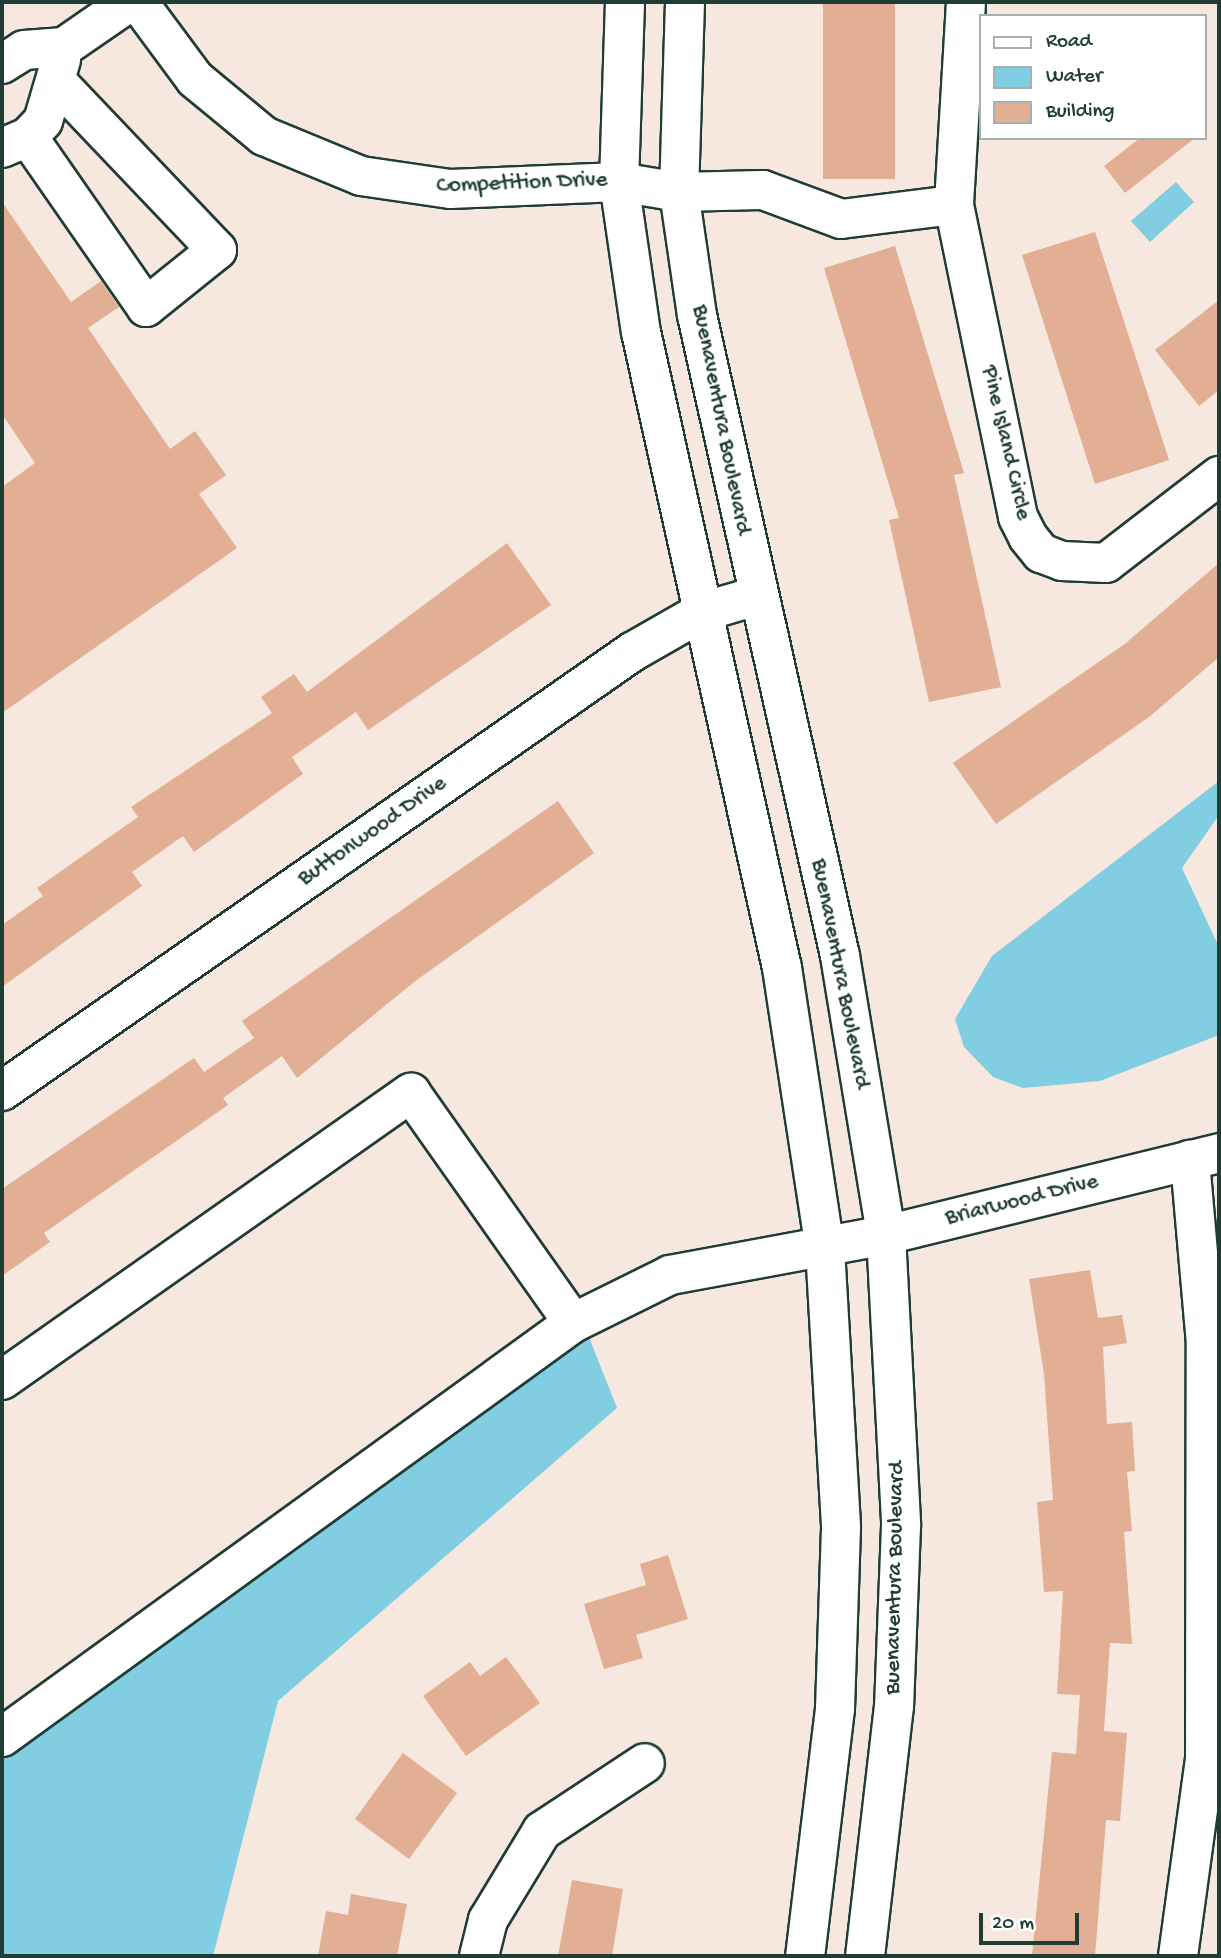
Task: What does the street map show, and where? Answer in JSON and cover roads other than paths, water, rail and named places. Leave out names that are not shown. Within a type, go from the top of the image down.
[{"type":"main road","points":[[5,55],[60,64],[217,250],[146,307],[15,143],[43,121],[60,64],[129,2]]},
{"type":"main road","name":"Competition Drive","points":[[138,2],[195,79],[264,136],[361,176],[450,189],[619,182],[679,192]]},
{"type":"main road","points":[[625,2],[619,182],[641,332],[782,968],[825,1248],[841,1528],[835,1709],[805,1956]]},
{"type":"main road","name":"Buenaventura Boulevard","points":[[685,2],[679,192],[697,315],[756,596],[840,956],[886,1235],[901,1526],[894,1706],[865,1956]]},
{"type":"main road","name":"Pine Island Circle","points":[[966,2],[954,205],[1018,517],[1041,553],[1082,566],[1107,563],[1219,476]]},
{"type":"main road","points":[[679,192],[763,190],[841,219],[954,205]]},
{"type":"main road","name":"Buttonwood Drive","points":[[2,1091],[632,652],[702,612],[756,596]]},
{"type":"main road","points":[[2,1380],[411,1093],[573,1323]]},
{"type":"main road","points":[[1178,1956],[1205,1760],[1205,1156]]},
{"type":"main road","name":"Briarwood Drive","points":[[2,1737],[573,1323],[670,1275],[886,1235],[1205,1156]]},
{"type":"main road","points":[[479,1956],[488,1920],[542,1831],[645,1763]]},
{"type":"water","points":[[1176,182],[1194,202],[1150,242],[1131,221]]},
{"type":"water","points":[[1219,781],[1219,815],[1182,868],[1219,947],[1219,1035],[1100,1081],[1023,1088],[993,1077],[964,1047],[955,1019],[992,956]]},
{"type":"water","points":[[581,1317],[617,1408],[278,1701],[213,1956],[2,1956],[2,1752]]}]
